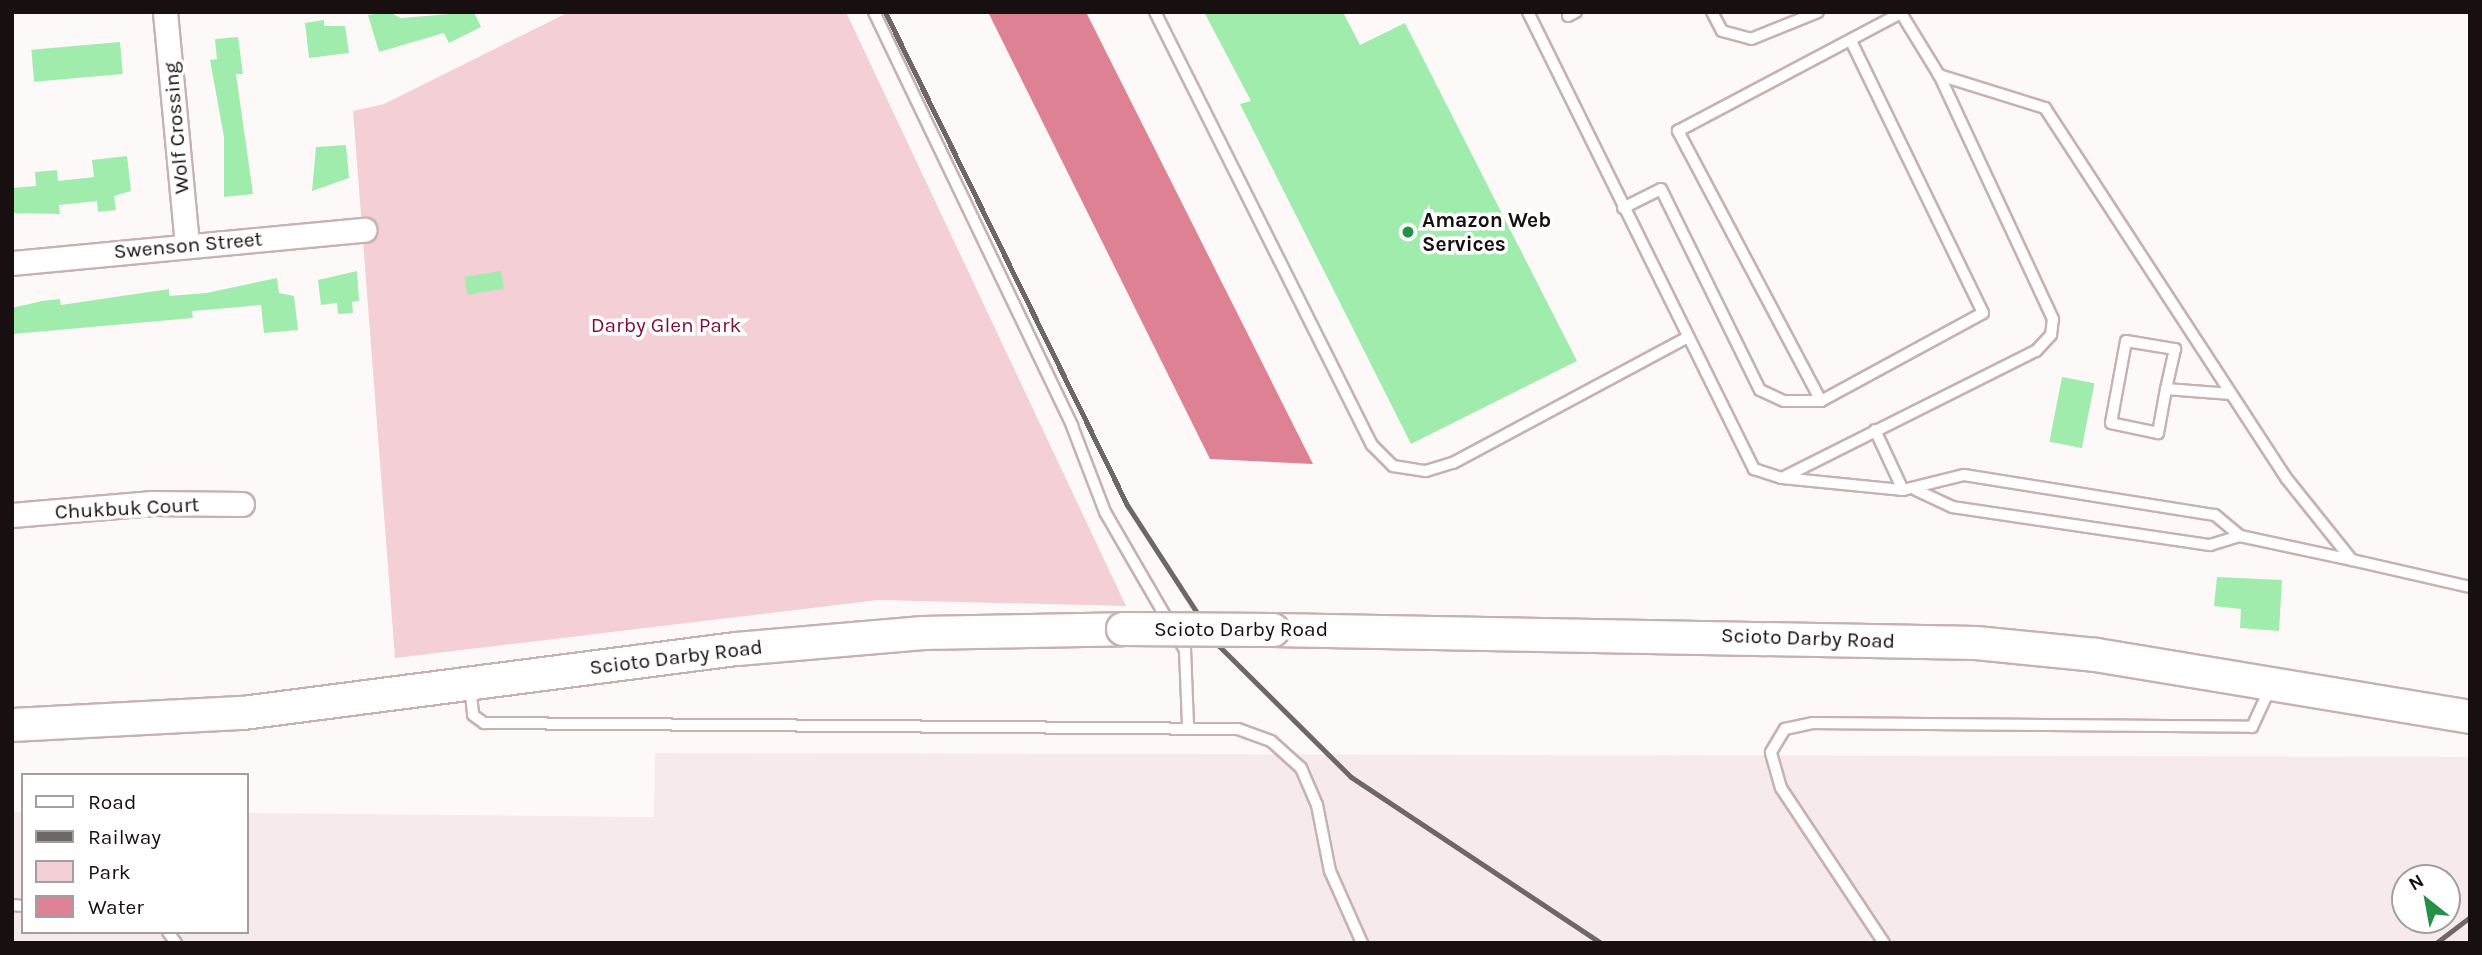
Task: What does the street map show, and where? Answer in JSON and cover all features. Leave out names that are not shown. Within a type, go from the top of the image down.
[{"type":"main road","name":"Scioto Darby Road","points":[[12,725],[196,717],[790,644],[1123,629],[1976,643],[2272,685],[2470,717]]},
{"type":"street","name":"Wolf Crossing","points":[[165,12],[187,243]]},
{"type":"street","name":"Swenson Street","points":[[12,263],[187,243],[364,230]]},
{"type":"street","name":"Chukbuk Court","points":[[12,515],[152,503],[242,504]]},
{"type":"lane","points":[[874,12],[1072,426],[1105,512],[1185,650],[1188,724]]},
{"type":"lane","points":[[1155,12],[1372,445],[1393,466],[1426,471],[1453,463],[1688,337]]},
{"type":"lane","points":[[1528,12],[1754,469],[1782,478],[1903,490],[1916,490],[1964,475],[2214,515],[2240,536],[2470,587]]},
{"type":"lane","points":[[1712,12],[1722,31],[1751,39],[1818,12]]},
{"type":"lane","points":[[1782,478],[2036,351],[2050,335],[2053,319],[1940,75],[1901,12],[1678,131],[1821,401]]},
{"type":"lane","points":[[1623,208],[1661,189],[1760,390],[1784,401],[1821,401],[1983,313],[1851,41]]},
{"type":"lane","points":[[1940,75],[2045,108],[2287,479],[2353,560]]},
{"type":"lane","points":[[2126,341],[2175,349],[2166,388],[2158,433],[2111,423],[2126,341]]},
{"type":"lane","points":[[2166,388],[2231,394]]},
{"type":"lane","points":[[1875,430],[1903,490]]},
{"type":"lane","points":[[1916,490],[1952,507],[2210,545],[2240,536]]},
{"type":"lane","points":[[470,684],[473,715],[484,723],[1188,724],[1257,735],[1301,768],[1317,805],[1330,871],[1362,943]]},
{"type":"lane","points":[[1884,943],[1781,788],[1770,752],[1785,729],[1813,723],[2252,727],[2272,685]]},
{"type":"shaded area","points":[[655,753],[2470,757],[2470,943],[12,943],[12,811],[21,812],[21,934],[248,934],[248,813],[654,817]]},
{"type":"green space","name":"Darby Glen Park","points":[[569,12],[846,12],[1126,606],[879,600],[395,658],[353,111],[384,104]]},
{"type":"water","points":[[988,12],[1086,12],[1313,464],[1210,459]]},
{"type":"building","points":[[389,12],[401,18],[474,12],[481,27],[449,43],[444,33],[379,52],[368,15]]},
{"type":"building","name":"Amazon Web Services","points":[[1204,12],[1343,12],[1360,45],[1405,23],[1577,361],[1411,444],[1240,104],[1251,101]]},
{"type":"building","points":[[324,20],[324,26],[345,26],[349,53],[309,58],[305,23]]},
{"type":"building","points":[[238,37],[243,74],[236,74],[253,194],[224,197],[224,137],[210,60],[217,59],[215,39]]},
{"type":"building","points":[[120,42],[123,74],[34,82],[31,50]]},
{"type":"building","points":[[346,145],[349,178],[312,191],[316,147]]},
{"type":"building","points":[[127,156],[131,191],[114,196],[116,210],[98,212],[97,201],[59,205],[60,214],[12,213],[12,188],[36,186],[35,172],[57,170],[58,181],[94,177],[92,160]]},
{"type":"building","points":[[357,271],[359,301],[352,302],[353,313],[338,314],[337,303],[321,305],[318,280]]},
{"type":"building","points":[[501,271],[504,289],[467,295],[464,277]]},
{"type":"building","points":[[277,278],[279,293],[294,296],[298,330],[264,333],[261,305],[192,311],[193,318],[12,334],[12,308],[42,301],[60,299],[61,305],[169,289],[169,296],[206,293]]},
{"type":"building","points":[[2062,377],[2094,383],[2082,448],[2049,442]]},
{"type":"building","points":[[2217,577],[2282,580],[2279,631],[2240,628],[2241,609],[2214,606]]},
{"type":"railway","points":[[885,12],[1127,505],[1218,645],[1351,777],[1601,943]]},
{"type":"railway","points":[[2436,943],[2470,917]]},
{"type":"place","name":"Amazon Web Services","points":[[1408,232]]}]
